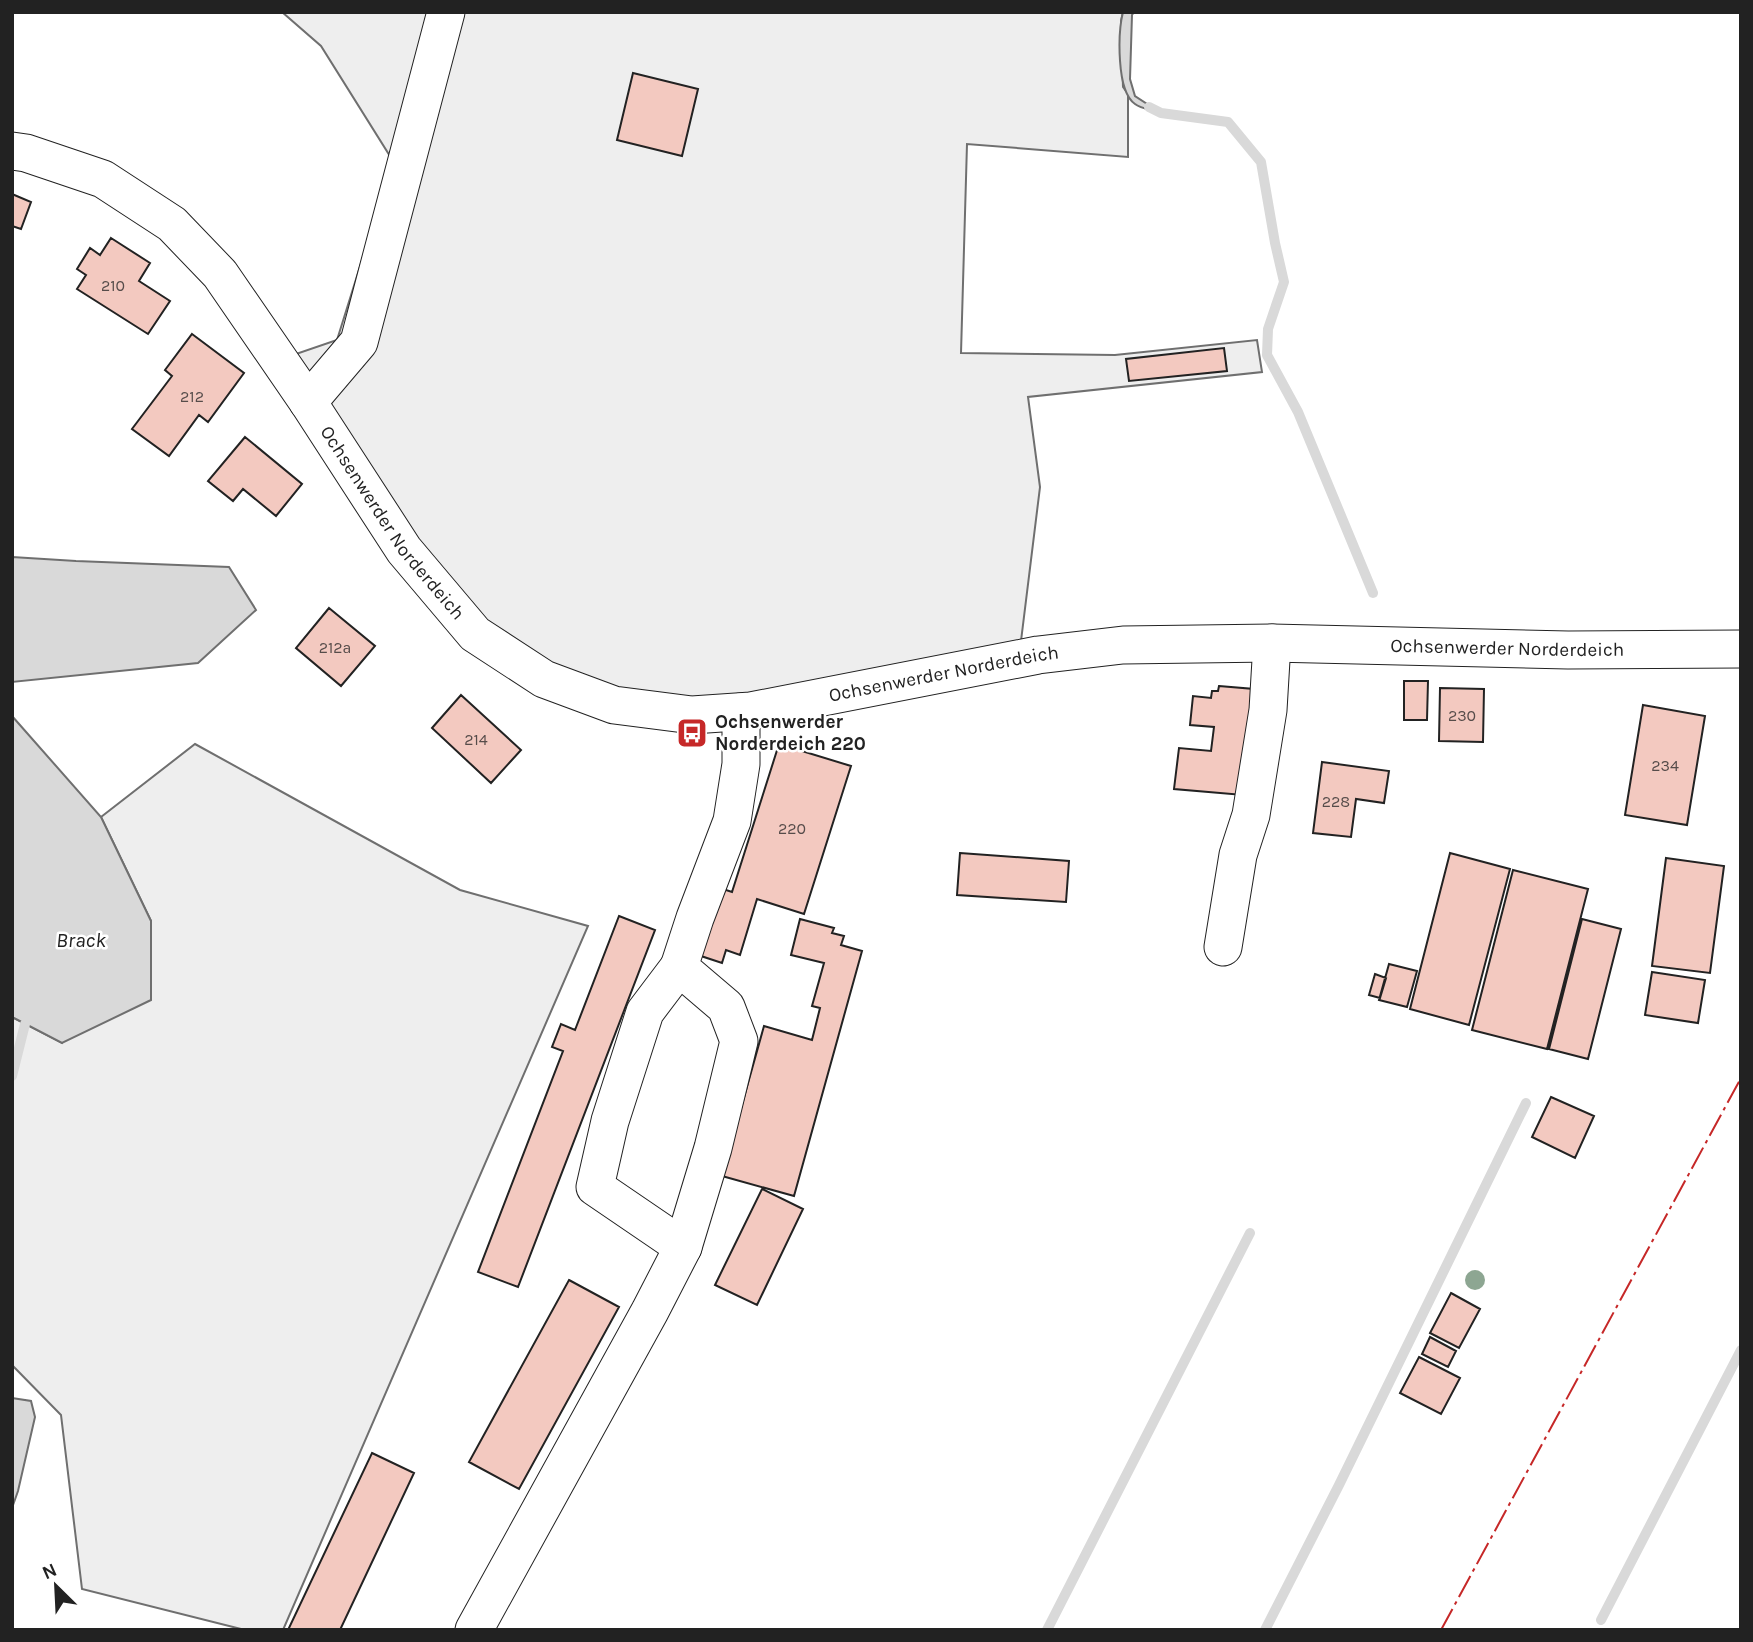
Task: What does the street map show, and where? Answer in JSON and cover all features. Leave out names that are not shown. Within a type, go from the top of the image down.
[{"type":"street","points":[[309,402],[359,342],[446,12]]},
{"type":"street","name":"Ochsenwerder Norderdeich","points":[[12,151],[26,153],[103,179],[172,224],[220,274],[309,402],[404,550],[475,634],[544,679],[614,705],[692,715],[741,712],[1038,654],[1123,645],[1272,643],[1568,650],[1741,649]]},
{"type":"street","points":[[1223,947],[1238,855],[1251,815],[1268,710],[1272,643]]},
{"type":"street","points":[[683,1247],[595,1187],[610,1121],[645,1012],[679,967],[732,821],[741,764],[741,712]]},
{"type":"street","points":[[474,1630],[683,1247],[713,1148],[739,1041],[726,1007],[679,967]]},
{"type":"shaded area","points":[[282,12],[1123,12],[1123,87],[1128,94],[1128,157],[967,144],[961,353],[1115,355],[1257,340],[1262,372],[1028,397],[1040,487],[1021,641],[721,702],[593,687],[488,625],[420,545],[293,355],[337,340],[393,161],[321,46]]},
{"type":"shaded area","points":[[195,744],[460,890],[588,926],[283,1630],[245,1630],[82,1589],[61,1415],[12,1365],[12,1017],[62,1043],[151,921],[101,817]]},
{"type":"water","points":[[1123,12],[1134,12],[1130,79],[1135,96],[1161,113],[1135,104],[1124,87],[1120,61]]},
{"type":"water","points":[[12,557],[229,567],[256,610],[198,663],[12,682]]},
{"type":"water","name":"Brack","points":[[12,716],[101,817],[151,921],[151,1000],[62,1043],[12,1017]]},
{"type":"water","points":[[12,1398],[31,1401],[35,1417],[12,1508]]},
{"type":"building","points":[[633,73],[698,89],[682,156],[617,140]]},
{"type":"building","points":[[12,194],[31,202],[21,229],[12,226]]},
{"type":"building","points":[[111,238],[150,263],[139,281],[170,301],[148,334],[77,289],[86,275],[77,269],[90,248],[100,255]]},
{"type":"building","points":[[192,334],[244,373],[208,422],[199,415],[169,456],[132,429],[172,376],[165,370]]},
{"type":"building","points":[[1224,348],[1227,371],[1129,381],[1126,359]]},
{"type":"building","points":[[245,437],[302,484],[276,516],[243,489],[233,501],[208,481]]},
{"type":"building","points":[[329,608],[375,646],[341,686],[296,648]]},
{"type":"building","points":[[1404,681],[1428,681],[1427,720],[1404,720]]},
{"type":"building","points":[[1219,686],[1254,689],[1243,795],[1174,789],[1179,748],[1211,751],[1214,727],[1190,725],[1193,696],[1211,698],[1212,691],[1218,691]]},
{"type":"building","points":[[1440,688],[1484,689],[1483,742],[1439,741]]},
{"type":"building","points":[[461,695],[521,750],[491,783],[432,728]]},
{"type":"building","points":[[1643,705],[1705,716],[1687,825],[1625,815]]},
{"type":"building","points":[[779,744],[851,766],[804,914],[757,899],[740,955],[726,950],[722,963],[701,956],[723,889],[732,892]]},
{"type":"building","points":[[1322,762],[1389,771],[1384,803],[1356,799],[1351,837],[1313,833]]},
{"type":"building","points":[[960,853],[1069,861],[1066,902],[957,895]]},
{"type":"building","points":[[1450,853],[1510,869],[1469,1025],[1410,1009]]},
{"type":"building","points":[[1666,858],[1724,866],[1710,973],[1652,966]]},
{"type":"building","points":[[1513,870],[1588,889],[1547,1049],[1472,1030]]},
{"type":"building","points":[[619,916],[655,930],[518,1287],[478,1272],[563,1051],[552,1047],[561,1024],[575,1030]]},
{"type":"building","points":[[800,919],[834,928],[832,933],[844,936],[841,945],[862,951],[794,1196],[722,1176],[764,1026],[812,1040],[820,1008],[812,1006],[824,963],[791,955]]},
{"type":"building","points":[[1582,919],[1621,929],[1588,1059],[1549,1049]]},
{"type":"building","points":[[1389,964],[1417,971],[1407,1007],[1379,1000]]},
{"type":"building","points":[[1652,972],[1705,980],[1698,1023],[1645,1015]]},
{"type":"building","points":[[1375,974],[1386,978],[1380,998],[1369,995]]},
{"type":"building","points":[[1551,1097],[1594,1116],[1575,1158],[1532,1137]]},
{"type":"building","points":[[762,1189],[803,1209],[757,1305],[715,1285]]},
{"type":"building","points":[[569,1280],[619,1307],[519,1489],[469,1462]]},
{"type":"building","points":[[1451,1293],[1480,1309],[1459,1348],[1430,1333]]},
{"type":"building","points":[[1430,1337],[1456,1351],[1448,1367],[1422,1354]]},
{"type":"building","points":[[1419,1357],[1460,1378],[1441,1414],[1400,1393]]},
{"type":"building","points":[[372,1453],[414,1473],[340,1630],[288,1630]]},
{"type":"waterway","points":[[1149,107],[1161,113],[1228,122],[1261,162],[1284,282],[1268,329],[1267,355],[1298,412],[1373,593]]},
{"type":"waterway","points":[[12,1076],[25,1024]]},
{"type":"waterway","points":[[1265,1630],[1526,1103]]},
{"type":"waterway","points":[[1047,1630],[1250,1233]]},
{"type":"waterway","points":[[1601,1620],[1741,1350]]},
{"type":"power","points":[[1441,1630],[1741,1078]]},
{"type":"place","name":"Ochsenwerder Norderdeich 220","points":[[692,733]]}]
